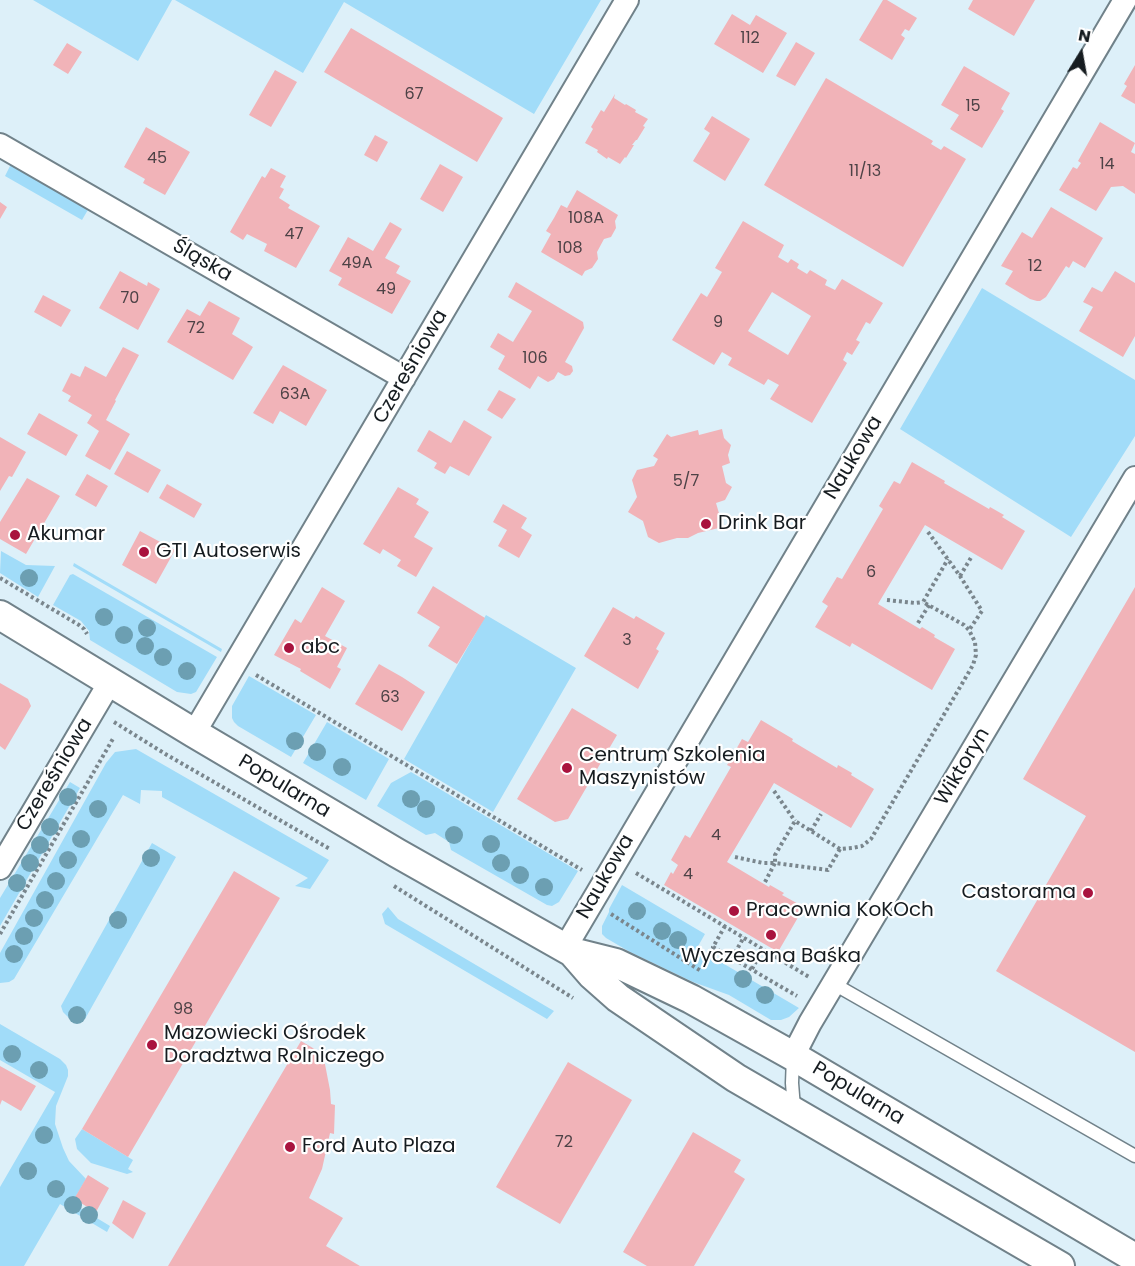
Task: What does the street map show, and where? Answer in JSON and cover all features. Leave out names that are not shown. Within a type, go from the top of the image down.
[{"type":"street","name":"Czereśniowa","points":[[194,733],[627,0]]},
{"type":"street","name":"Naukowa","points":[[568,950],[1125,0]]},
{"type":"street","name":"Śląska","points":[[0,145],[404,378]]},
{"type":"street","name":"Wiktoryn","points":[[793,1056],[825,982],[1135,478]]},
{"type":"street","name":"Popularna","points":[[0,615],[397,853],[568,950],[616,963],[691,999],[793,1056],[1135,1258]]},
{"type":"street","name":"Czereśniowa","points":[[0,868],[110,682]]},
{"type":"street","name":"Popularna","points":[[568,950],[618,998],[736,1078],[1060,1266]]},
{"type":"lane","points":[[825,982],[1135,1156]]},
{"type":"lane","points":[[793,1056],[794,1112]]},
{"type":"path","points":[[928,532],[960,576],[981,611],[969,630]]},
{"type":"path","points":[[960,576],[972,556]]},
{"type":"path","points":[[923,602],[948,559]]},
{"type":"path","points":[[774,791],[795,821],[840,849],[852,848],[862,846],[871,838],[913,770],[974,666],[975,642],[964,625],[923,602],[887,600]]},
{"type":"path","points":[[918,623],[929,605]]},
{"type":"path","points":[[249,671],[583,870]]},
{"type":"path","points":[[94,709],[167,755],[339,854]]},
{"type":"path","points":[[0,934],[114,737]]},
{"type":"path","points":[[811,831],[821,814]]},
{"type":"path","points":[[765,882],[775,864],[776,855],[795,821]]},
{"type":"path","points":[[735,858],[828,870],[840,849]]},
{"type":"path","points":[[630,869],[744,938],[825,982]]},
{"type":"path","points":[[392,885],[579,1002]]},
{"type":"path","points":[[605,910],[705,973]]},
{"type":"path","points":[[725,926],[713,947],[805,1000]]},
{"type":"path","points":[[732,958],[744,938]]},
{"type":"path","points":[[751,969],[763,949]]},
{"type":"shaded area","points":[[33,0],[172,0],[138,61]]},
{"type":"shaded area","points":[[175,0],[601,0],[534,114],[344,2],[303,73]]},
{"type":"shaded area","points":[[11,164],[89,208],[82,220],[5,176]]},
{"type":"shaded area","points":[[982,288],[1135,380],[1135,436],[1071,537],[900,429]]},
{"type":"shaded area","points":[[1,551],[26,565],[55,566],[38,597],[0,573]]},
{"type":"shaded area","points":[[74,563],[222,649],[221,652],[73,566]]},
{"type":"shaded area","points":[[73,574],[217,657],[196,692],[191,694],[177,692],[90,640],[89,631],[81,621],[53,605],[70,575]]},
{"type":"shaded area","points":[[486,615],[576,668],[493,812],[404,759]]},
{"type":"shaded area","points":[[249,676],[316,715],[291,757],[234,722],[232,706]]},
{"type":"shaded area","points":[[327,722],[389,759],[366,800],[303,763]]},
{"type":"shaded area","points":[[136,749],[329,860],[310,889],[295,886],[308,878],[162,797],[162,791],[141,790],[140,804],[123,795],[14,979],[0,983],[0,953],[106,763],[115,752]]},
{"type":"shaded area","points":[[411,772],[578,871],[559,902],[552,906],[547,905],[451,850],[449,842],[435,833],[426,835],[377,806],[391,783]]},
{"type":"shaded area","points":[[70,782],[80,788],[0,926],[0,898]]},
{"type":"shaded area","points":[[152,843],[176,857],[85,1019],[69,1018],[61,1006]]},
{"type":"shaded area","points":[[622,885],[705,934],[697,948],[799,1008],[789,1017],[771,1020],[729,995],[693,982],[606,938],[602,934],[602,926]]},
{"type":"shaded area","points":[[388,907],[398,919],[554,1011],[547,1019],[385,924],[382,914]]},
{"type":"shaded area","points":[[0,1024],[60,1059],[66,1065],[68,1076],[56,1106],[55,1124],[69,1161],[86,1179],[72,1203],[110,1226],[107,1232],[60,1204],[24,1266],[0,1266],[0,1187],[55,1092],[0,1060]]},
{"type":"shaded area","points":[[82,1129],[133,1160],[128,1169],[133,1172],[127,1174],[91,1163],[77,1149],[75,1139]]},
{"type":"building","points":[[883,0],[887,0],[917,18],[909,31],[905,29],[901,35],[905,38],[892,60],[859,40]]},
{"type":"building","points":[[973,0],[1035,0],[1014,36],[968,9]]},
{"type":"building","points":[[732,14],[750,25],[756,15],[787,33],[763,73],[714,44]]},
{"type":"building","points":[[351,28],[503,118],[477,162],[324,72]]},
{"type":"building","points":[[796,42],[815,53],[795,86],[776,76]]},
{"type":"building","points":[[67,43],[82,52],[68,74],[53,65]]},
{"type":"building","points":[[1135,65],[1135,104],[1121,96],[1127,86],[1124,84]]},
{"type":"building","points":[[964,66],[1010,93],[1001,109],[1004,111],[982,148],[950,129],[959,115],[941,105]]},
{"type":"building","points":[[275,70],[297,82],[271,127],[249,115]]},
{"type":"building","points":[[826,78],[933,141],[931,144],[941,150],[944,146],[966,159],[903,267],[764,185]]},
{"type":"building","points":[[615,94],[614,98],[648,119],[626,158],[620,164],[608,157],[607,159],[597,152],[598,150],[585,143],[601,110],[604,112]]},
{"type":"building","points":[[712,116],[750,139],[725,181],[693,161],[710,133],[704,129]]},
{"type":"building","points":[[1100,122],[1135,143],[1131,152],[1135,154],[1135,194],[1123,186],[1111,187],[1096,211],[1059,190],[1073,167],[1077,169],[1081,163],[1078,161]]},
{"type":"building","points":[[146,127],[190,152],[165,195],[143,183],[145,179],[124,167]]},
{"type":"building","points":[[375,135],[388,142],[377,162],[364,155]]},
{"type":"building","points":[[440,164],[463,177],[443,212],[420,199]]},
{"type":"building","points":[[271,168],[286,176],[280,187],[284,189],[279,198],[290,205],[288,208],[320,226],[296,268],[264,251],[267,244],[247,234],[243,240],[230,232],[262,176],[265,178]]},
{"type":"building","points":[[577,190],[618,215],[615,221],[616,228],[611,237],[604,239],[597,252],[598,259],[582,276],[541,252],[551,234],[546,231],[561,205],[567,208]]},
{"type":"building","points":[[0,202],[7,207],[0,219]]},
{"type":"building","points":[[1051,207],[1103,238],[1085,268],[1073,261],[1069,268],[1066,266],[1046,297],[1037,301],[1005,284],[1013,271],[1001,266],[1022,232],[1032,238]]},
{"type":"building","points":[[743,221],[784,245],[778,257],[788,263],[791,259],[799,264],[797,268],[807,274],[810,270],[827,280],[825,285],[835,290],[842,279],[883,303],[870,324],[866,322],[856,340],[860,342],[852,355],[847,352],[843,360],[847,363],[812,423],[770,399],[779,385],[768,379],[764,385],[728,365],[732,358],[722,352],[714,365],[672,340],[701,293],[707,297],[722,272],[715,268]],"holes":[[[772,292],[811,316],[788,355],[748,331]]]},
{"type":"building","points":[[390,222],[402,229],[385,258],[400,266],[396,273],[411,281],[392,314],[338,285],[342,278],[329,271],[348,237],[373,251]]},
{"type":"building","points":[[120,271],[147,286],[148,282],[160,289],[138,330],[99,308]]},
{"type":"building","points":[[1115,271],[1135,283],[1135,336],[1123,357],[1079,331],[1093,307],[1083,302],[1092,287],[1102,292]]},
{"type":"building","points":[[516,282],[583,322],[584,328],[565,362],[572,366],[573,371],[570,375],[565,376],[558,372],[554,379],[548,382],[538,376],[530,389],[498,369],[505,356],[490,347],[498,333],[513,342],[532,311],[508,297]]},
{"type":"building","points":[[43,295],[71,310],[61,327],[34,312]]},
{"type":"building","points":[[209,301],[240,318],[232,334],[253,347],[233,380],[167,342],[187,309],[200,316]]},
{"type":"building","points":[[123,347],[139,355],[106,420],[130,434],[110,470],[85,456],[99,431],[87,423],[92,415],[68,401],[71,396],[62,391],[71,373],[80,377],[85,366],[106,377]]},
{"type":"building","points":[[283,365],[327,390],[306,426],[280,411],[273,424],[253,413]]},
{"type":"building","points":[[499,390],[516,399],[502,419],[487,410]]},
{"type":"building","points":[[39,413],[78,435],[66,456],[27,434]]},
{"type":"building","points":[[464,420],[492,437],[469,476],[450,466],[445,474],[434,468],[437,463],[417,451],[429,430],[451,443]]},
{"type":"building","points":[[722,429],[724,438],[731,445],[728,455],[730,463],[722,466],[726,483],[732,487],[725,500],[716,503],[723,527],[688,538],[677,538],[659,543],[648,537],[643,521],[628,512],[637,497],[632,480],[637,470],[654,466],[658,459],[653,456],[667,434],[671,437],[698,430],[699,435]]},
{"type":"building","points":[[0,437],[26,452],[12,477],[9,476],[0,491]]},
{"type":"building","points":[[127,451],[161,470],[148,493],[114,474]]},
{"type":"building","points":[[912,462],[989,509],[990,507],[1004,515],[1002,517],[1025,531],[1002,570],[925,525],[878,604],[920,629],[922,627],[955,649],[932,690],[852,643],[850,647],[815,627],[828,606],[822,602],[837,577],[842,579],[883,509],[879,506],[894,481],[900,484]]},
{"type":"building","points":[[87,474],[108,486],[96,507],[75,495]]},
{"type":"building","points":[[27,478],[60,496],[26,554],[0,539],[0,522]]},
{"type":"building","points":[[167,484],[202,504],[194,518],[159,498]]},
{"type":"building","points":[[398,487],[419,499],[416,504],[429,512],[414,537],[433,548],[416,577],[397,566],[401,560],[383,549],[380,554],[363,544]]},
{"type":"building","points":[[503,504],[527,518],[521,528],[532,535],[519,558],[498,546],[507,530],[493,522]]},
{"type":"building","points":[[140,531],[175,550],[156,584],[122,565]]},
{"type":"building","points":[[433,586],[485,618],[457,664],[428,646],[440,627],[417,613]]},
{"type":"building","points":[[322,587],[345,601],[325,636],[347,648],[337,667],[341,669],[330,689],[300,671],[301,669],[274,655],[295,619],[301,623]]},
{"type":"building","name":"Castorama","points":[[1135,587],[1135,1052],[996,971],[1086,816],[1023,779]]},
{"type":"building","points":[[613,607],[634,619],[636,616],[665,633],[656,649],[659,651],[638,689],[584,656]]},
{"type":"building","points":[[379,664],[425,692],[402,731],[355,704]]},
{"type":"building","points":[[0,683],[28,699],[31,706],[5,750],[0,746]]},
{"type":"building","points":[[572,708],[617,735],[568,819],[555,822],[517,799]]},
{"type":"building","points":[[761,720],[837,768],[838,765],[852,773],[851,775],[874,789],[851,828],[774,783],[727,862],[769,887],[770,885],[784,893],[782,895],[804,907],[778,952],[664,885],[678,865],[671,860],[685,835],[690,838],[731,767],[727,765],[742,739],[748,742]]},
{"type":"building","points":[[234,871],[280,898],[128,1157],[82,1129]]},
{"type":"building","points":[[301,1041],[323,1054],[331,1104],[335,1105],[334,1134],[330,1133],[322,1169],[309,1198],[343,1218],[326,1246],[360,1266],[168,1266]]},
{"type":"building","points":[[568,1062],[632,1100],[560,1224],[496,1187]]},
{"type":"building","points":[[0,1066],[36,1086],[21,1111],[2,1100],[0,1105]]},
{"type":"building","points":[[693,1132],[741,1160],[734,1172],[745,1179],[694,1266],[647,1266],[623,1252]]},
{"type":"building","points":[[88,1175],[109,1188],[96,1212],[74,1199]]},
{"type":"building","points":[[123,1200],[146,1213],[133,1239],[112,1223]]},
{"type":"place","name":"Drink Bar","points":[[706,524]]},
{"type":"place","name":"Akumar","points":[[15,535]]},
{"type":"place","name":"GTI Autoserwis","points":[[144,552]]},
{"type":"place","name":"abc","points":[[289,648]]},
{"type":"place","name":"Centrum Szkolenia Maszynistów","points":[[567,768]]},
{"type":"place","name":"Castorama","points":[[1088,893]]},
{"type":"place","name":"Pracownia KoKOch","points":[[734,911]]},
{"type":"place","name":"Wyczesana Baśka","points":[[771,935]]},
{"type":"place","name":"Mazowiecki Ośrodek Doradztwa Rolniczego","points":[[152,1045]]},
{"type":"place","name":"Ford Auto Plaza","points":[[290,1147]]}]
